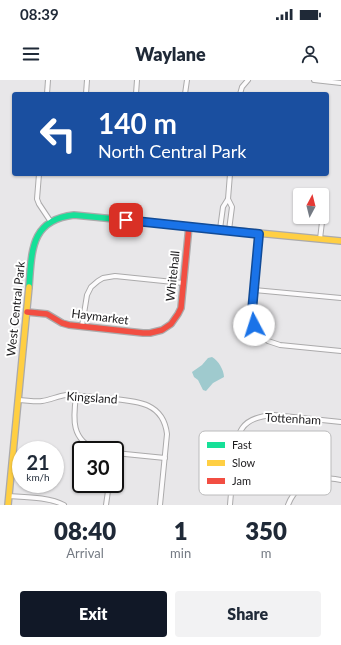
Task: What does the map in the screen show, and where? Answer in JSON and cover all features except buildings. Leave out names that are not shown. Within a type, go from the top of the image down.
[{"type":"street","points":[[47,92],[48,80]]},
{"type":"street","points":[[86,92],[88,80]]},
{"type":"street","points":[[136,92],[137,80]]},
{"type":"street","points":[[185,92],[187,80]]},
{"type":"street","points":[[241,92],[247,80]]},
{"type":"street","points":[[314,80],[341,83]]},
{"type":"street","points":[[39,176],[37,199],[39,204],[53,221],[65,216],[74,215],[341,241]]},
{"type":"street","points":[[220,229],[223,207],[228,199],[230,176]]},
{"type":"street","points":[[228,199],[232,206],[229,230]]},
{"type":"street","points":[[222,217],[230,218]]},
{"type":"street","name":"West Central Park","points":[[8,505],[32,253],[35,241],[40,231],[53,221]]},
{"type":"street","points":[[320,239],[322,224]]},
{"type":"street","name":"Whitehall","points":[[171,324],[176,319],[181,308],[189,226]]},
{"type":"street","points":[[259,234],[252,315],[254,325],[259,333],[268,341],[280,346],[341,351]]},
{"type":"street","points":[[82,326],[87,295],[91,287],[103,278],[115,276],[183,283]]},
{"type":"street","points":[[254,290],[341,298]]},
{"type":"street","name":"Haymarket","points":[[27,312],[47,314],[65,324],[152,333],[171,324]]},
{"type":"street","name":"Kingsland","points":[[18,400],[41,401],[61,396],[76,396],[133,401],[145,404],[161,416],[165,423],[167,434],[165,458]]},
{"type":"street","points":[[76,396],[74,424],[83,441]]},
{"type":"street","name":"Tottenham","points":[[240,431],[247,423],[256,418],[274,415],[341,422]]},
{"type":"street","points":[[124,454],[165,458],[160,505]]},
{"type":"street","points":[[331,479],[341,480]]},
{"type":"street","points":[[106,505],[108,493]]},
{"type":"street","name":"Tottenham","points":[[230,505],[231,495]]},
{"type":"street","points":[[288,505],[294,495]]},
{"type":"street","points":[[9,496],[56,501],[64,505]]},
{"type":"water","points":[[212,357],[216,360],[223,371],[224,377],[213,383],[206,391],[203,390],[192,372],[202,365],[208,358]]},
{"type":"traffic: fast","points":[[29,287],[31,261],[36,239],[41,230],[49,223],[60,218],[74,215],[175,225]]},
{"type":"traffic: slow","points":[[175,225],[341,241]]},
{"type":"traffic: slow","points":[[8,505],[29,287]]},
{"type":"traffic: jam","points":[[27,312],[47,314],[62,323],[69,325],[143,333],[162,330],[171,324],[181,308],[189,226]]},
{"type":"route","points":[[126,220],[259,234],[252,311],[254,325]]}]
